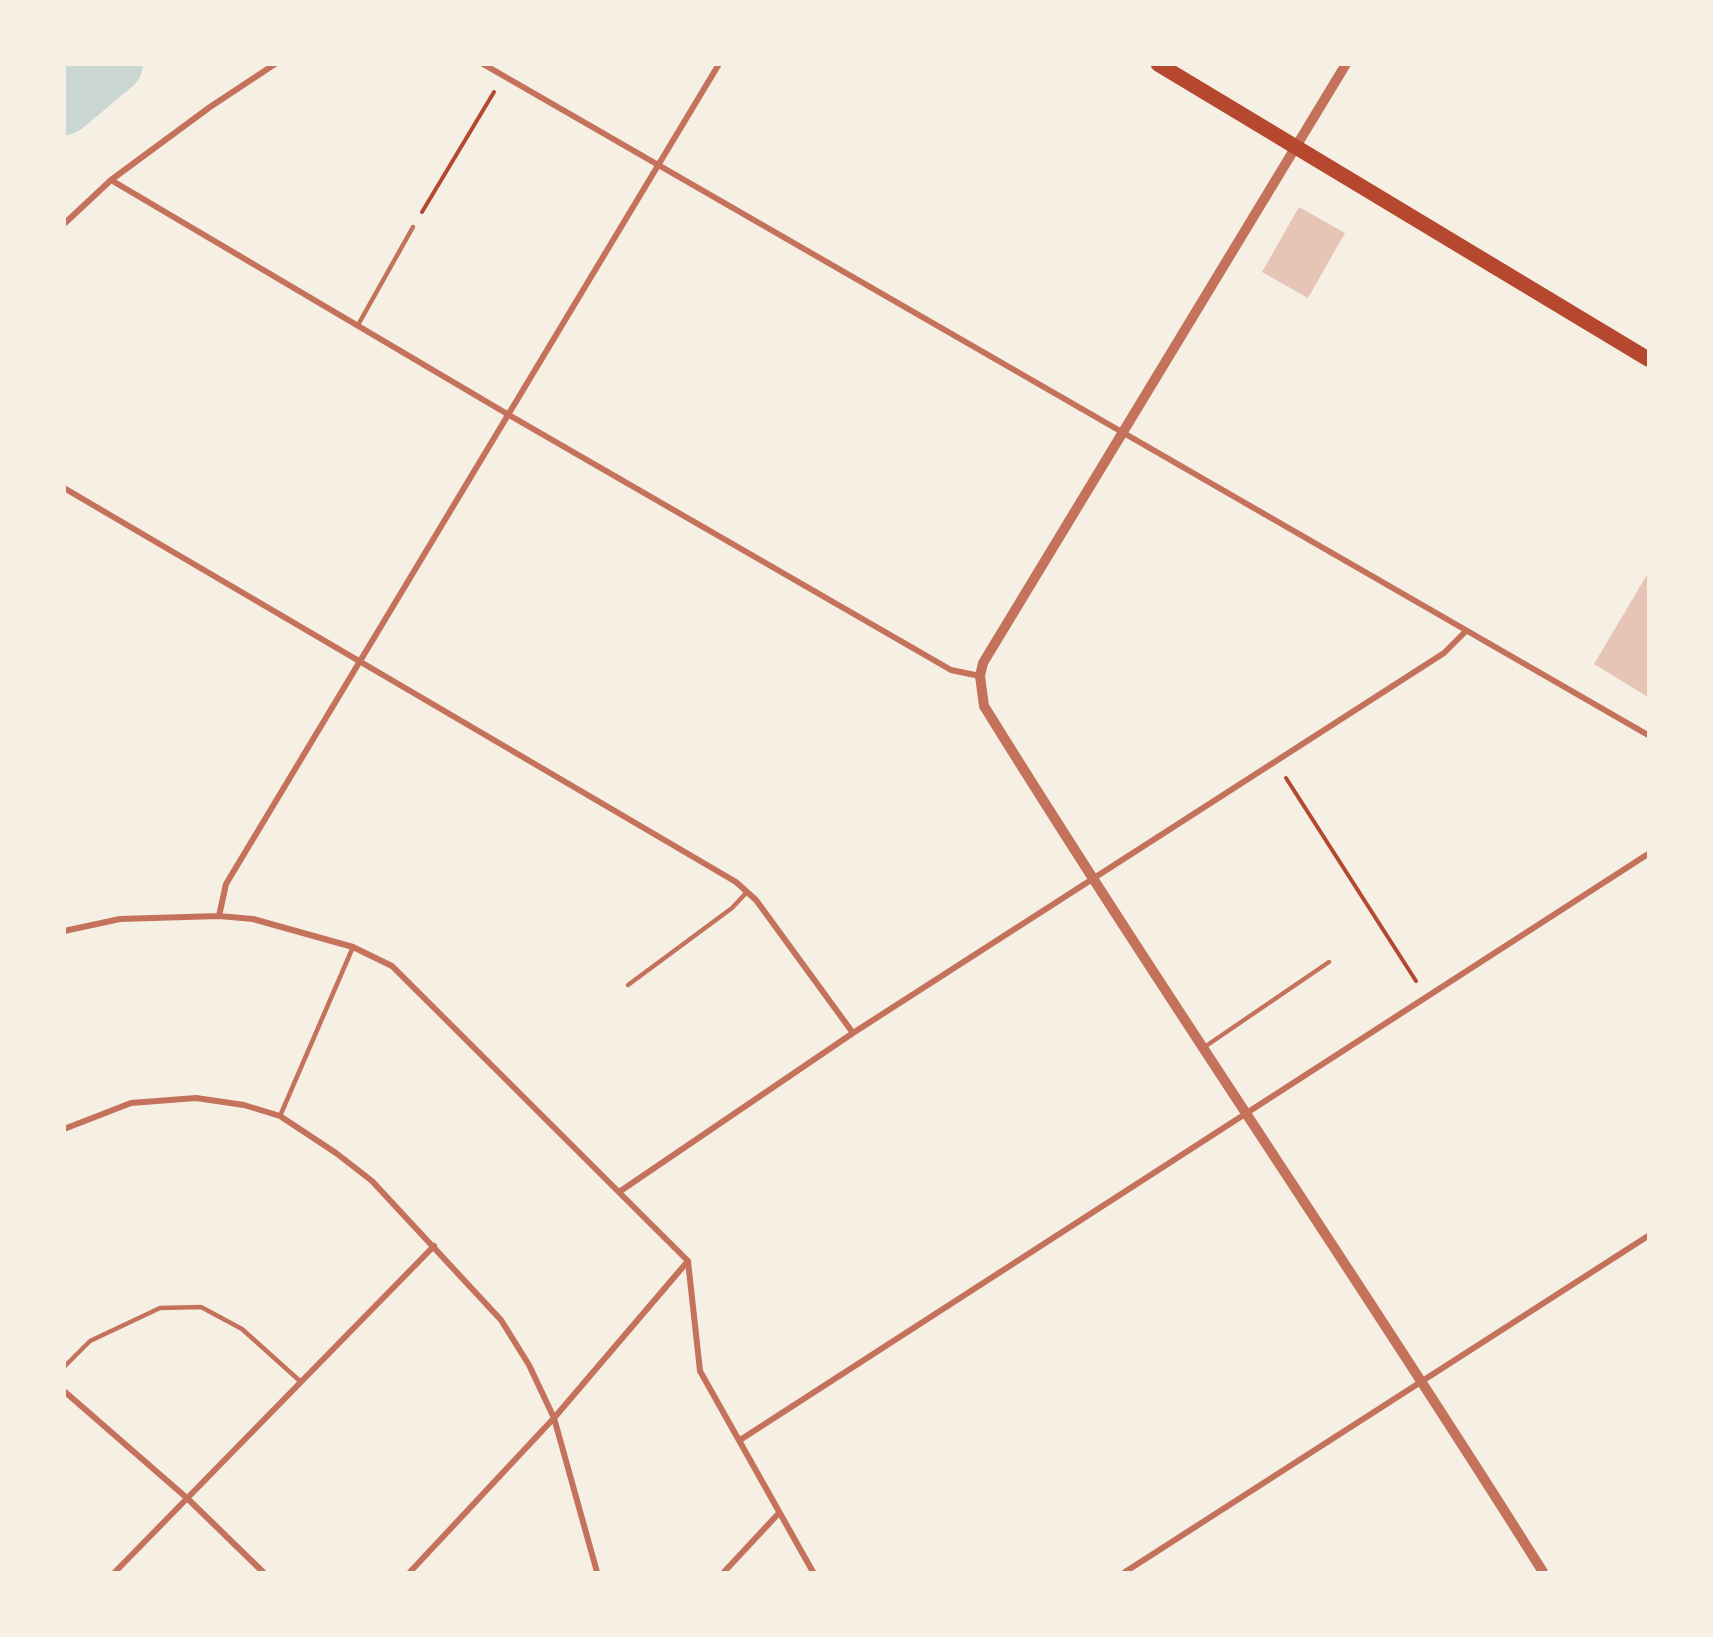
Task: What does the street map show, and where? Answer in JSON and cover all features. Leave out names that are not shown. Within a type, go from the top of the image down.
[{"type":"main road","points":[[1158,64],[1648,359]]},
{"type":"street","points":[[64,224],[111,180],[210,106],[275,64]]},
{"type":"street","points":[[483,64],[1465,632],[1648,735]]},
{"type":"street","points":[[219,915],[226,884],[719,64]]},
{"type":"street","points":[[1346,64],[983,663],[980,676],[984,706],[1092,880],[1423,1381],[1543,1572]]},
{"type":"street","points":[[111,180],[509,415],[951,670],[980,676]]},
{"type":"street","points":[[64,488],[736,882],[756,900],[853,1033]]},
{"type":"street","points":[[619,1192],[853,1033],[1444,653],[1465,632]]},
{"type":"street","points":[[741,1440],[1246,1116],[1648,854]]},
{"type":"street","points":[[64,931],[120,919],[219,915],[253,919],[353,948],[392,966],[688,1262],[700,1371],[741,1440],[813,1572]]},
{"type":"street","points":[[64,1129],[131,1103],[196,1098],[244,1105],[280,1116],[336,1153],[372,1181],[435,1246],[501,1320],[529,1365],[554,1418],[597,1572]]},
{"type":"street","points":[[1125,1572],[1648,1236]]},
{"type":"street","points":[[115,1572],[435,1246]]},
{"type":"street","points":[[410,1572],[554,1418],[688,1262]]},
{"type":"street","points":[[64,1391],[188,1499],[263,1572]]},
{"type":"street","points":[[724,1572],[779,1513]]},
{"type":"lane","points":[[358,325],[413,227]]},
{"type":"lane","points":[[628,985],[732,908],[747,892]]},
{"type":"lane","points":[[280,1116],[353,948]]},
{"type":"lane","points":[[1203,1048],[1329,962]]},
{"type":"lane","points":[[64,1367],[90,1341],[159,1308],[201,1306],[242,1329],[301,1382]]},
{"type":"path","points":[[413,227],[503,76]]},
{"type":"path","points":[[1276,762],[1427,999]]},
{"type":"building","points":[[1299,207],[1345,233],[1308,298],[1262,272]]},
{"type":"building","points":[[1648,573],[1648,697],[1594,664]]},
{"type":"waterway","points":[[64,106],[114,64]]}]
